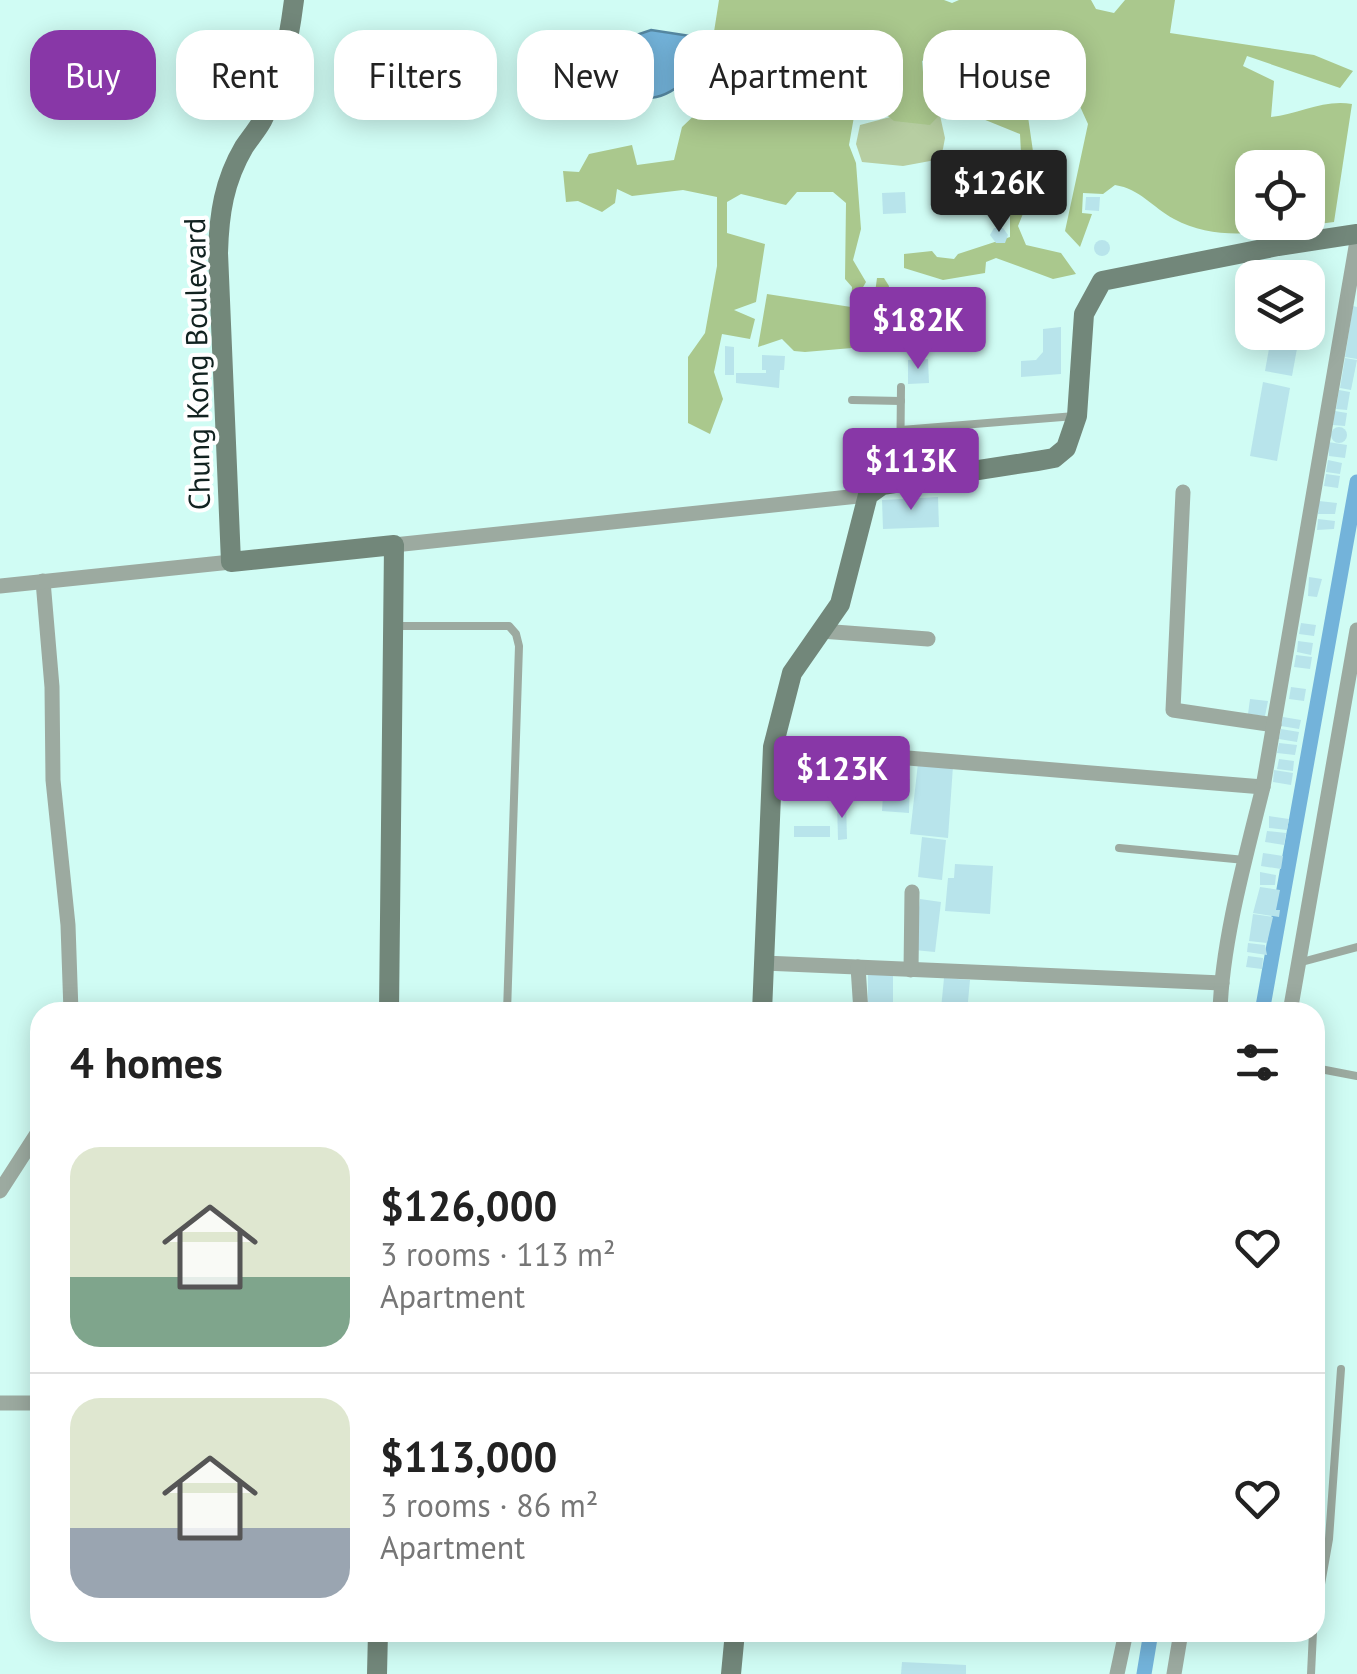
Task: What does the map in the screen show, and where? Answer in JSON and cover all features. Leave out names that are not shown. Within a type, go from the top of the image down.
[{"type":"main road","name":"Chung Kong Boulevard","points":[[231,562],[219,214],[227,182],[261,122],[276,86],[291,30],[294,0]]},
{"type":"main road","points":[[762,1002],[773,746],[792,673],[840,604],[868,495],[882,485],[900,481],[1054,458],[1066,448],[1077,416],[1084,314],[1102,281],[1223,256],[1357,238]]},
{"type":"main road","points":[[231,562],[394,545],[389,1002]]},
{"type":"main road","points":[[377,1674],[378,1642]]},
{"type":"main road","points":[[732,1674],[734,1642]]},
{"type":"street","points":[[1221,1002],[1274,725],[1357,238]]},
{"type":"street","points":[[1183,492],[1173,710],[1274,725]]},
{"type":"street","points":[[394,545],[868,495]]},
{"type":"street","points":[[0,586],[231,562]]},
{"type":"street","points":[[43,581],[71,1002]]},
{"type":"street","points":[[1292,1002],[1357,630]]},
{"type":"street","points":[[821,631],[928,639]]},
{"type":"street","points":[[773,746],[1263,786]]},
{"type":"street","points":[[912,892],[912,970]]},
{"type":"street","points":[[764,963],[1222,983]]},
{"type":"street","points":[[858,967],[861,1002]]},
{"type":"street","points":[[0,1191],[30,1144]]},
{"type":"street","points":[[0,1403],[30,1403]]},
{"type":"street","points":[[1117,1674],[1124,1642]]},
{"type":"street","points":[[1174,1674],[1180,1642]]},
{"type":"lane","points":[[900,481],[901,388]]},
{"type":"lane","points":[[852,400],[901,400]]},
{"type":"lane","points":[[900,430],[1077,416]]},
{"type":"lane","points":[[393,626],[509,626],[516,634],[519,646],[507,1002]]},
{"type":"lane","points":[[1119,848],[1245,860]]},
{"type":"lane","points":[[1298,964],[1357,947]]},
{"type":"lane","points":[[1325,1070],[1357,1076]]},
{"type":"lane","points":[[1325,1562],[1341,1369]]},
{"type":"lane","points":[[1311,1674],[1312,1642]]},
{"type":"green space","points":[[719,0],[1091,0],[1096,9],[1114,13],[1125,0],[1175,0],[1170,33],[1314,55],[1353,71],[1340,88],[1247,56],[1243,66],[1274,81],[1271,117],[1331,104],[1352,104],[1334,222],[1325,223],[1325,150],[1235,150],[1235,233],[1193,227],[1174,219],[1139,194],[1115,185],[1103,194],[1083,193],[1082,213],[1092,214],[1080,247],[1065,231],[1088,124],[1086,30],[923,30],[923,120],[935,120],[930,125],[894,121],[903,120],[903,30],[714,30]]},
{"type":"green space","points":[[923,113],[923,120],[941,120],[945,138],[941,159],[903,166],[862,162],[856,144],[860,125],[903,120],[903,115]]},
{"type":"green space","points":[[689,120],[853,120],[849,145],[856,163],[861,229],[853,260],[866,282],[859,294],[862,313],[872,315],[877,278],[884,278],[889,286],[884,352],[867,349],[866,336],[856,333],[852,348],[794,351],[782,339],[758,347],[767,294],[851,307],[852,287],[845,279],[846,203],[833,192],[797,192],[786,205],[741,194],[727,202],[727,233],[765,244],[756,302],[734,310],[755,319],[750,339],[722,334],[714,372],[723,399],[710,434],[688,423],[688,357],[705,333],[717,266],[717,197],[683,190],[632,196],[617,189],[615,203],[602,212],[578,201],[566,202],[563,171],[579,172],[589,154],[632,145],[637,165],[674,160],[682,127]]},
{"type":"green space","points":[[985,120],[1028,120],[1037,179],[1018,226],[1026,245],[1061,253],[1076,274],[1053,279],[996,258],[986,262],[985,273],[943,280],[904,268],[904,254],[932,251],[937,257],[954,259],[958,254],[1010,237],[1015,190],[947,173],[948,168],[998,167],[1021,153],[1020,134]]},
{"type":"water","points":[[654,30],[674,34],[674,89],[654,97]]},
{"type":"building","points":[[905,192],[906,213],[883,214],[882,193]]},
{"type":"building","points":[[1086,197],[1100,197],[1099,211],[1085,210]]},
{"type":"building","points":[[994,228],[1003,228],[1008,235],[1005,243],[996,243],[990,235]]},
{"type":"building","points":[[1102,240],[1110,248],[1102,256],[1094,248]]},
{"type":"building","points":[[1353,306],[1357,307],[1357,359],[1345,357]]},
{"type":"building","points":[[1061,327],[1061,374],[1021,377],[1021,361],[1036,360],[1043,352],[1043,329]]},
{"type":"building","points":[[725,346],[734,347],[734,375],[725,375]]},
{"type":"building","points":[[1269,350],[1297,350],[1292,376],[1265,371]]},
{"type":"building","points":[[762,355],[785,356],[779,388],[736,383],[736,373],[766,373],[762,370]]},
{"type":"building","points":[[1345,358],[1357,360],[1351,390],[1340,388]]},
{"type":"building","points":[[928,359],[929,383],[908,384],[908,360]]},
{"type":"building","points":[[1263,382],[1290,388],[1277,461],[1250,456]]},
{"type":"building","points":[[1339,390],[1350,392],[1347,410],[1336,409]]},
{"type":"building","points":[[1335,411],[1347,413],[1345,426],[1333,425]]},
{"type":"building","points":[[1339,427],[1347,435],[1339,443],[1331,435]]},
{"type":"building","points":[[1328,442],[1347,445],[1345,458],[1329,456]]},
{"type":"building","points":[[1328,460],[1342,463],[1340,474],[1326,472]]},
{"type":"building","points":[[1326,474],[1340,476],[1338,488],[1324,486]]},
{"type":"building","points":[[938,497],[939,527],[883,529],[882,500]]},
{"type":"building","points":[[1319,501],[1337,503],[1335,514],[1318,514]]},
{"type":"building","points":[[1318,519],[1335,521],[1334,529],[1317,530]]},
{"type":"building","points":[[1309,577],[1322,579],[1317,597],[1308,596]]},
{"type":"building","points":[[1301,623],[1316,625],[1314,636],[1299,634]]},
{"type":"building","points":[[1298,641],[1313,643],[1311,655],[1297,652]]},
{"type":"building","points":[[1296,655],[1312,657],[1310,669],[1294,667]]},
{"type":"building","points":[[1291,687],[1306,689],[1304,701],[1289,699]]},
{"type":"building","points":[[1250,699],[1268,701],[1265,716],[1248,714]]},
{"type":"building","points":[[1283,717],[1301,720],[1299,729],[1281,726]]},
{"type":"building","points":[[1281,729],[1299,732],[1297,742],[1279,739]]},
{"type":"building","points":[[1279,743],[1297,745],[1295,755],[1277,753]]},
{"type":"building","points":[[1279,759],[1294,761],[1293,771],[1277,769]]},
{"type":"building","points":[[918,763],[953,766],[948,838],[910,834]]},
{"type":"building","points":[[1274,770],[1293,773],[1291,785],[1273,782]]},
{"type":"building","points":[[799,776],[849,781],[848,799],[826,798],[827,791],[798,790]]},
{"type":"building","points":[[884,778],[910,779],[909,813],[882,811]]},
{"type":"building","points":[[837,802],[846,802],[847,839],[838,840]]},
{"type":"building","points":[[1269,816],[1289,819],[1287,830],[1269,828]]},
{"type":"building","points":[[794,826],[830,826],[830,837],[794,837]]},
{"type":"building","points":[[1267,831],[1286,833],[1284,845],[1265,842]]},
{"type":"building","points":[[922,837],[946,840],[942,880],[918,877]]},
{"type":"building","points":[[1263,853],[1283,856],[1281,869],[1261,866]]},
{"type":"building","points":[[955,864],[993,866],[990,914],[945,911],[948,878],[954,878]]},
{"type":"building","points":[[1260,872],[1276,875],[1275,885],[1260,885]]},
{"type":"building","points":[[1260,887],[1280,890],[1276,910],[1280,910],[1279,917],[1253,913]]},
{"type":"building","points":[[920,899],[941,902],[935,952],[914,950]]},
{"type":"building","points":[[1253,914],[1273,917],[1267,943],[1249,941]]},
{"type":"building","points":[[1248,943],[1265,945],[1267,955],[1247,952]]},
{"type":"building","points":[[1248,956],[1263,958],[1262,969],[1246,967]]},
{"type":"building","points":[[868,974],[893,974],[893,1002],[868,1002]]},
{"type":"building","points":[[944,978],[970,980],[968,1002],[942,1002]]},
{"type":"building","points":[[902,1662],[966,1665],[966,1674],[901,1674]]},
{"type":"waterway","points":[[1264,1002],[1357,482]]},
{"type":"waterway","points":[[1144,1674],[1149,1642]]}]
